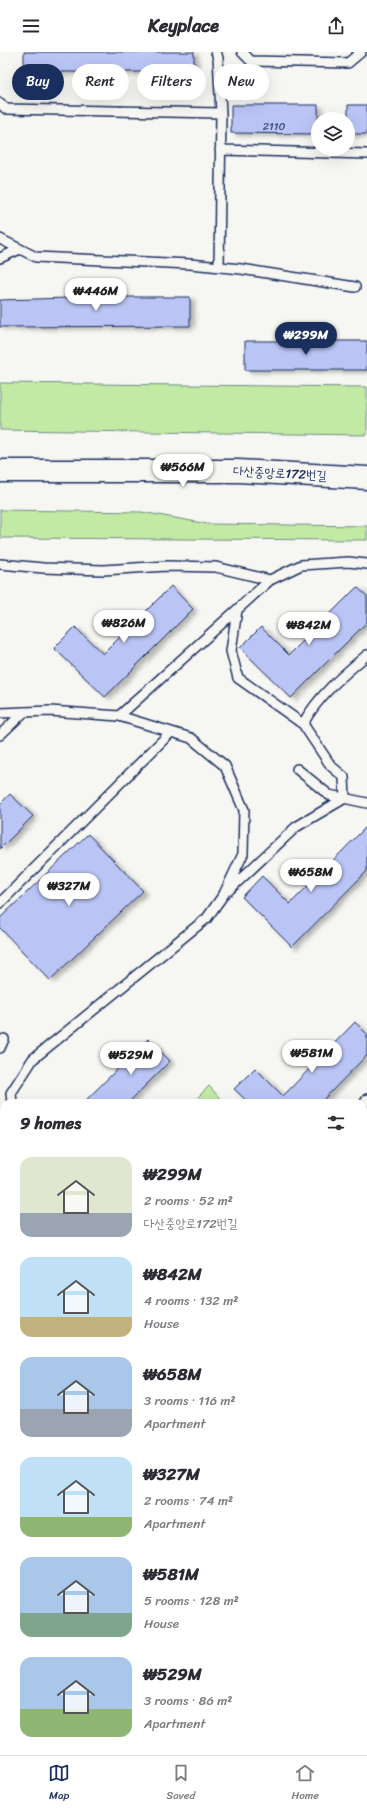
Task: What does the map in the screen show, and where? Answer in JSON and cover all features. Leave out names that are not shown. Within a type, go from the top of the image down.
[{"type":"street","name":"다산중앙로172번길","points":[[0,471],[238,471],[367,478]]},
{"type":"lane","points":[[216,52],[218,58],[221,113],[219,267]]},
{"type":"lane","points":[[242,52],[250,61],[348,63],[361,52]]},
{"type":"lane","points":[[0,103],[6,109],[221,113]]},
{"type":"lane","points":[[220,150],[367,154]]},
{"type":"lane","points":[[0,239],[36,257],[219,267],[354,287]]},
{"type":"lane","points":[[0,258],[20,249]]},
{"type":"lane","points":[[119,716],[270,580],[301,565],[348,562],[367,564]]},
{"type":"lane","points":[[0,564],[43,568],[103,570],[166,566],[216,567],[270,580]]},
{"type":"lane","points":[[237,610],[231,651],[238,678],[303,724],[331,766],[344,777],[345,798]]},
{"type":"lane","points":[[303,724],[311,708],[349,670],[367,655]]},
{"type":"lane","points":[[0,713],[50,711],[119,716],[192,738],[225,766],[244,810],[243,854],[224,894],[207,918],[33,1059],[11,1093],[12,1099]]},
{"type":"lane","points":[[0,735],[24,712]]},
{"type":"lane","points":[[0,903],[171,732]]},
{"type":"lane","points":[[297,769],[329,795],[367,803]]},
{"type":"lane","points":[[224,894],[296,826],[345,798]]},
{"type":"green space","points":[[0,383],[367,387],[367,435],[0,430]]},
{"type":"green space","points":[[0,510],[142,512],[208,524],[367,526],[367,540],[0,538]]},
{"type":"green space","points":[[209,1086],[220,1099],[196,1099]]},
{"type":"building","points":[[24,52],[194,52],[194,64],[137,64],[137,72],[129,72],[129,64],[72,64],[72,72],[64,72],[64,64],[24,64]]},
{"type":"building","points":[[231,105],[318,105],[318,112],[311,112],[311,134],[231,133]]},
{"type":"building","points":[[348,105],[367,105],[367,134],[355,134],[355,112],[348,112]]},
{"type":"building","points":[[105,297],[190,297],[190,326],[0,327],[0,300]]},
{"type":"building","points":[[245,341],[367,341],[367,370],[245,370]]},
{"type":"building","points":[[171,586],[193,609],[105,697],[54,648],[75,627],[103,654]]},
{"type":"building","points":[[357,587],[367,596],[367,622],[291,698],[240,648],[261,627],[289,655]]},
{"type":"building","points":[[10,794],[33,816],[0,849],[0,804]]},
{"type":"building","points":[[367,826],[367,871],[292,947],[242,897],[262,876],[290,904]]},
{"type":"building","points":[[88,834],[143,891],[50,980],[0,928],[0,918]]},
{"type":"building","points":[[355,1022],[367,1034],[367,1055],[324,1099],[245,1099],[234,1089],[255,1068],[283,1096]]},
{"type":"building","points":[[148,1039],[170,1061],[132,1099],[87,1099]]}]
